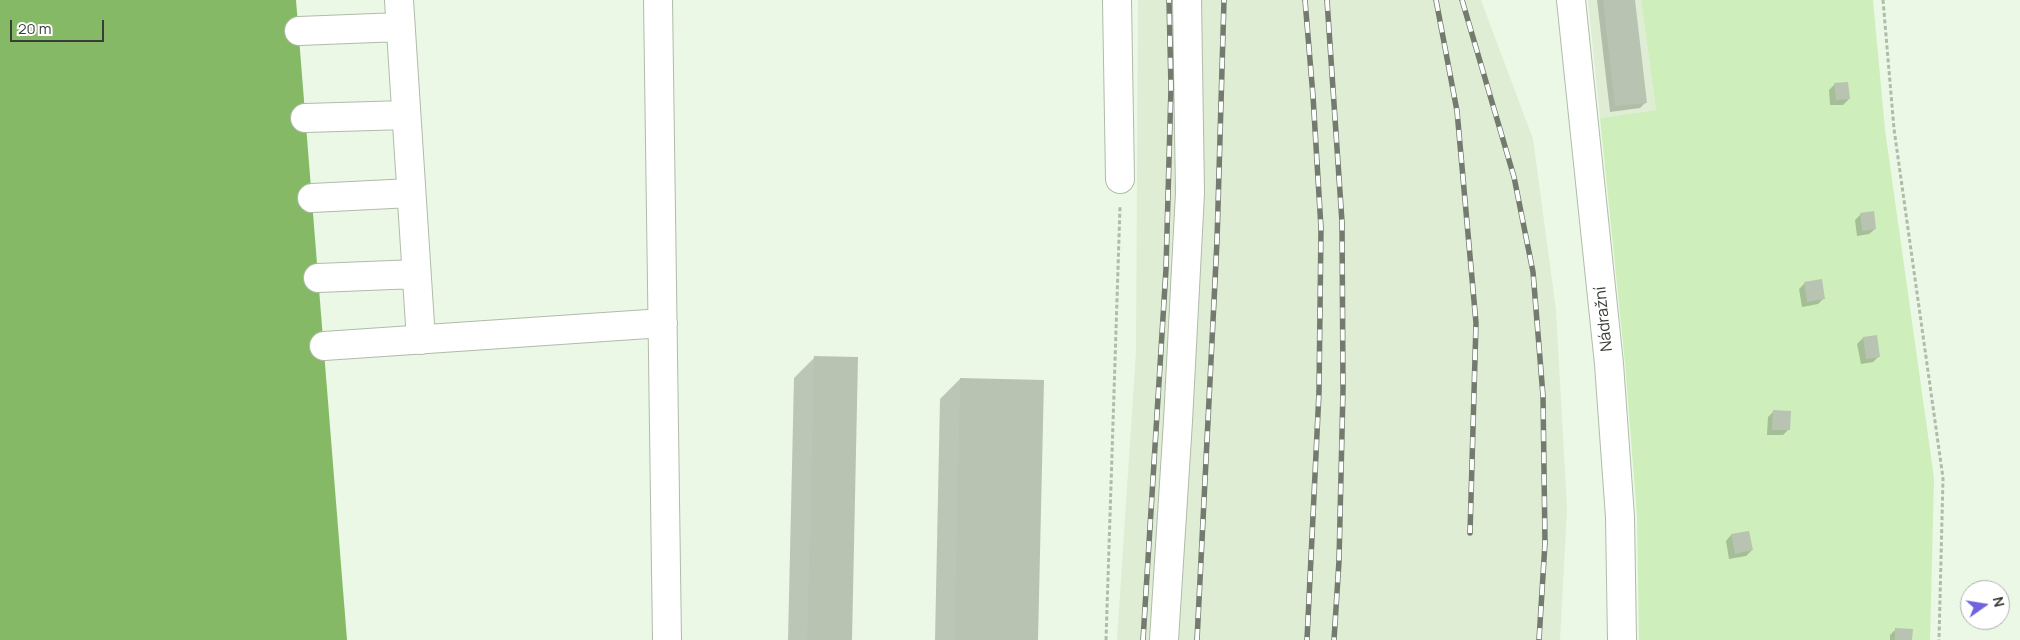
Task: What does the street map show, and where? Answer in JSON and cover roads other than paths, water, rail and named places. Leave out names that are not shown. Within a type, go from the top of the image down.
[{"type":"main road","points":[[398,0],[421,340]]},
{"type":"main road","points":[[658,0],[667,640]]},
{"type":"main road","points":[[1118,0],[1120,178]]},
{"type":"main road","points":[[1164,640],[1190,193],[1187,0]]},
{"type":"main road","name":"Nádražní","points":[[1571,0],[1609,364],[1620,517],[1622,640]]},
{"type":"main road","points":[[299,31],[400,27]]},
{"type":"main road","points":[[305,118],[406,115]]},
{"type":"main road","points":[[312,198],[411,194]]},
{"type":"main road","points":[[318,278],[416,274]]},
{"type":"main road","points":[[324,346],[663,323]]},
{"type":"railway","points":[[1143,640],[1166,269],[1171,87],[1169,0]]},
{"type":"railway","points":[[1197,640],[1217,241],[1224,0]]},
{"type":"railway","points":[[1305,0],[1321,228],[1319,392],[1307,640]]},
{"type":"railway","points":[[1327,0],[1342,222],[1343,390],[1339,561],[1334,640]]},
{"type":"railway","points":[[1436,0],[1457,111],[1476,323],[1470,533]]},
{"type":"railway","points":[[1462,0],[1514,177],[1533,272],[1543,396],[1545,543],[1539,640]]}]
